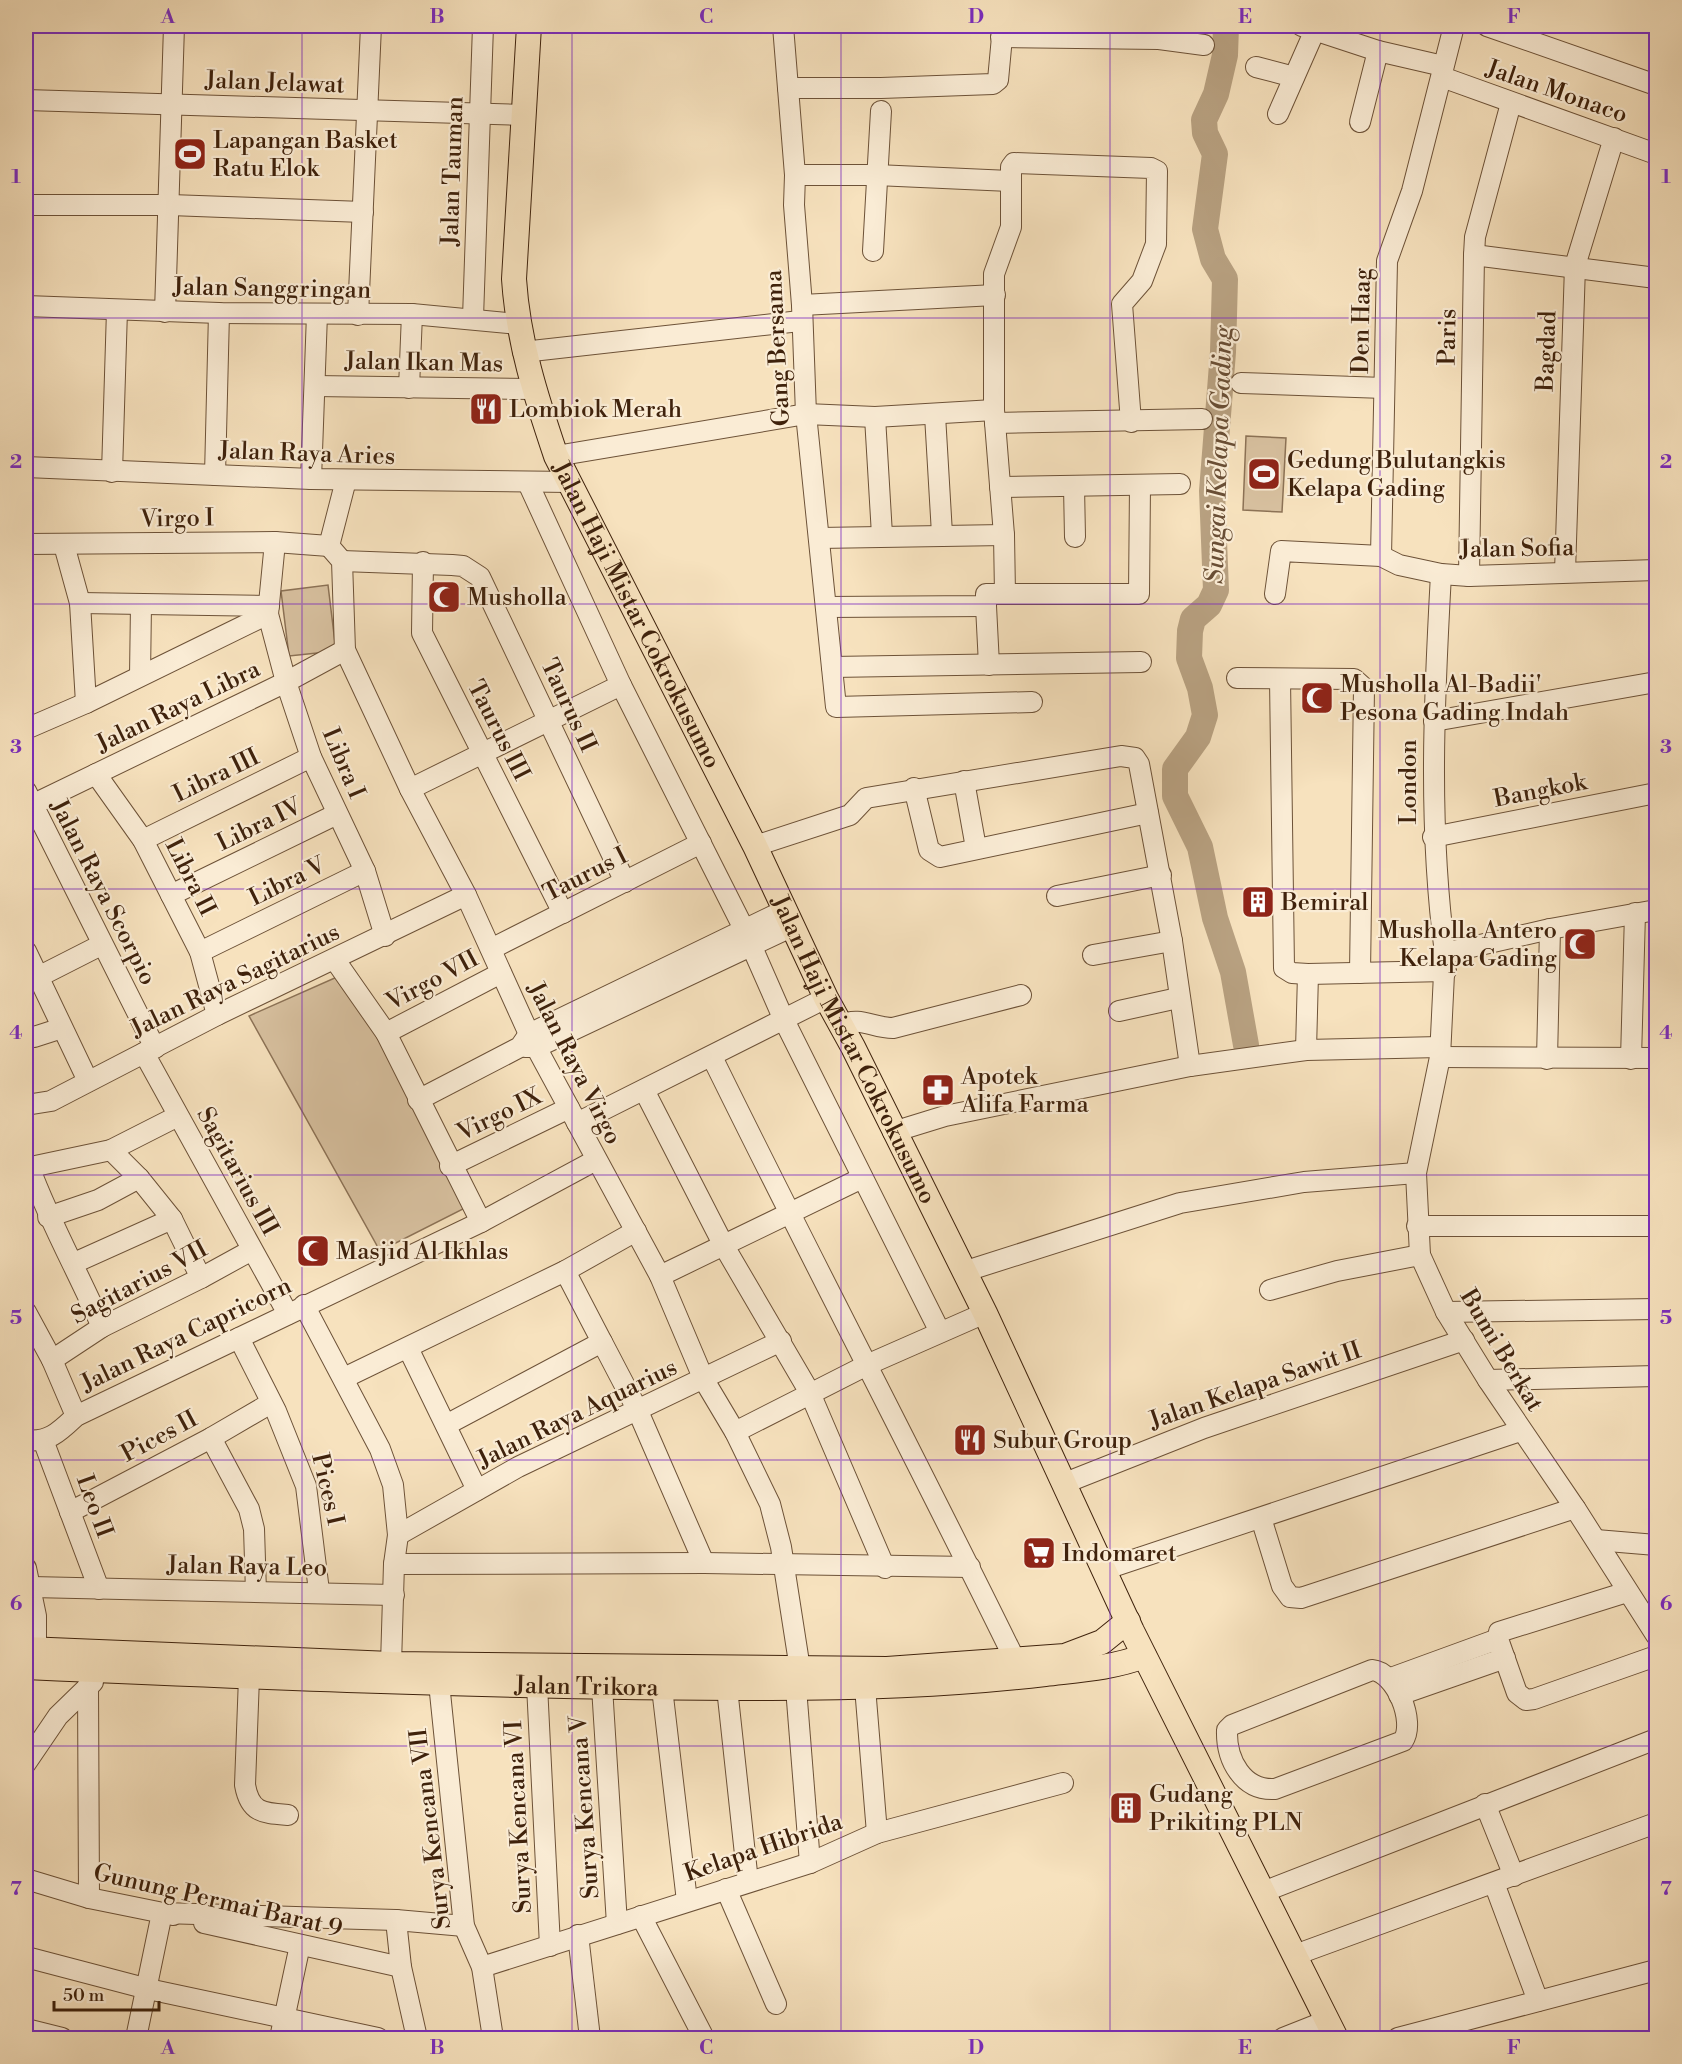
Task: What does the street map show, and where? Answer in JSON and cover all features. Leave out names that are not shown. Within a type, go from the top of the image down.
[{"type":"main road","name":"Jalan Haji Mistar Cokrokusumo","points":[[529,26],[514,279],[523,352],[556,456],[755,846],[826,998],[985,1313],[1036,1429],[1065,1483],[1144,1656],[1331,2030]]},
{"type":"main road","name":"Jalan Trikora","points":[[29,1655],[439,1683],[727,1688],[887,1669],[1065,1656],[1102,1642],[1128,1621]]},
{"type":"main road","name":"Jalan Trikora","points":[[29,1655],[98,1678],[391,1664],[798,1679],[865,1687],[1019,1677],[1119,1663],[1144,1656]]},
{"type":"street","points":[[165,312],[174,26]]},
{"type":"street","points":[[358,315],[371,26]]},
{"type":"street","name":"Jalan Tauman","points":[[473,318],[483,26]]},
{"type":"street","name":"Gang Bersama","points":[[783,26],[795,175],[794,205],[806,414],[834,701],[841,709],[1032,702]]},
{"type":"street","name":"Den Haag","points":[[1381,556],[1387,261],[1412,191],[1454,26]]},
{"type":"street","points":[[1487,26],[1656,85]]},
{"type":"street","points":[[1278,114],[1294,77],[1308,28]]},
{"type":"street","name":"Jalan Monaco","points":[[1308,28],[1442,72],[1510,103],[1656,153]]},
{"type":"street","points":[[788,88],[993,84],[998,80],[1002,31],[1160,32],[1203,45]]},
{"type":"street","points":[[1360,122],[1378,51]]},
{"type":"street","points":[[1256,67],[1294,77]]},
{"type":"street","name":"Jalan Jelawat","points":[[26,100],[524,115]]},
{"type":"street","name":"Paris","points":[[1469,576],[1475,237],[1510,103]]},
{"type":"street","points":[[873,251],[880,111]]},
{"type":"street","name":"Bagdad","points":[[1565,572],[1575,266],[1614,138]]},
{"type":"street","points":[[1005,594],[1004,535],[994,416],[995,265],[1011,227],[1012,164],[1017,162],[1152,168],[1157,171],[1156,244],[1142,281],[1122,304],[1131,422]]},
{"type":"street","points":[[795,175],[876,175],[1010,181]]},
{"type":"street","points":[[26,205],[170,205],[363,212]]},
{"type":"street","points":[[1474,255],[1656,278]]},
{"type":"street","points":[[523,352],[801,313],[995,295]]},
{"type":"street","name":"Jalan Sanggringan","points":[[26,306],[165,312],[412,314],[518,324]]},
{"type":"street","points":[[112,472],[117,310]]},
{"type":"street","points":[[215,476],[219,313]]},
{"type":"street","points":[[311,479],[317,314]]},
{"type":"street","points":[[409,388],[412,314]]},
{"type":"street","points":[[1241,383],[1384,388]]},
{"type":"street","name":"Jalan Ikan Mas","points":[[315,386],[533,389]]},
{"type":"street","points":[[556,456],[806,414],[875,417],[994,416],[1131,422],[1202,420]]},
{"type":"street","points":[[935,415],[942,534]]},
{"type":"street","points":[[875,417],[882,535]]},
{"type":"street","name":"Jalan Raya Aries","points":[[34,467],[346,480],[570,482]]},
{"type":"street","points":[[342,561],[329,546],[346,480]]},
{"type":"street","points":[[528,483],[621,685],[748,936],[784,1020],[940,1332]]},
{"type":"street","points":[[1000,487],[1180,484]]},
{"type":"street","points":[[1074,486],[1075,537]]},
{"type":"street","points":[[989,665],[987,594],[1139,594],[1140,486]]},
{"type":"street","points":[[819,537],[1004,535]]},
{"type":"street","points":[[269,610],[275,542]]},
{"type":"street","name":"Virgo I","points":[[26,544],[275,542],[329,546]]},
{"type":"street","points":[[64,545],[80,603],[86,703]]},
{"type":"street","name":"Jalan Sofia","points":[[1275,594],[1281,551],[1381,556],[1399,565],[1441,574],[1469,576],[1656,570]]},
{"type":"street","name":"Taurus II","points":[[342,561],[423,562],[452,565],[470,569],[480,577],[625,882]]},
{"type":"street","name":"Jalan Raya Virgo","points":[[342,561],[345,650],[410,789],[466,895],[491,949],[529,1043],[573,1116],[660,1276],[704,1380],[735,1432],[770,1504],[783,1565],[798,1679],[810,1863]]},
{"type":"street","name":"Taurus III","points":[[423,562],[422,633],[562,914]]},
{"type":"street","name":"London","points":[[1440,1052],[1446,962],[1433,837],[1434,721],[1441,574]]},
{"type":"street","points":[[80,603],[141,603],[269,610]]},
{"type":"street","points":[[140,676],[141,603]]},
{"type":"street","points":[[826,607],[987,606]]},
{"type":"street","points":[[26,729],[86,703],[269,610]]},
{"type":"street","name":"Libra I","points":[[269,610],[286,682],[311,757],[365,871],[385,936]]},
{"type":"street","name":"Jalan Raya Libra","points":[[29,798],[96,774],[286,682],[345,650]]},
{"type":"street","points":[[832,667],[1141,662]]},
{"type":"street","points":[[1237,678],[1354,679],[1364,688],[1360,973]]},
{"type":"street","points":[[1280,679],[1283,965],[1287,971],[1313,974],[1360,973],[1446,962],[1550,929],[1656,910]]},
{"type":"street","points":[[1434,721],[1656,682]]},
{"type":"street","points":[[410,789],[621,685]]},
{"type":"street","points":[[755,846],[850,815],[866,798],[914,788],[1122,756],[1135,758],[1139,764],[1161,874],[1190,1066]]},
{"type":"street","name":"Libra III","points":[[142,840],[311,757]]},
{"type":"street","name":"Libra II","points":[[96,774],[142,840],[200,952],[217,1015]]},
{"type":"street","points":[[964,781],[976,848]]},
{"type":"street","points":[[914,788],[929,850],[940,857],[1148,813]]},
{"type":"street","name":"Bangkok","points":[[1433,837],[1656,793]]},
{"type":"street","name":"Jalan Raya Scorpio","points":[[29,798],[101,945],[149,1051]]},
{"type":"street","name":"Libra IV","points":[[171,895],[337,814]]},
{"type":"street","name":"Taurus I","points":[[491,949],[701,843]]},
{"type":"street","name":"Libra V","points":[[200,952],[365,871]]},
{"type":"street","points":[[1057,896],[1161,874]]},
{"type":"street","name":"Jalan Raya Sagitarius","points":[[26,1105],[51,1101],[217,1015],[466,895]]},
{"type":"street","points":[[1630,1059],[1635,913]]},
{"type":"street","points":[[418,1100],[529,1043],[788,918]]},
{"type":"street","points":[[1547,1059],[1550,929]]},
{"type":"street","points":[[1093,955],[1172,941]]},
{"type":"street","points":[[32,976],[101,945]]},
{"type":"street","points":[[26,951],[32,976],[62,1028],[88,1081]]},
{"type":"street","points":[[335,960],[386,1033],[450,1166],[481,1222]]},
{"type":"street","name":"Virgo VII","points":[[386,1033],[501,973]]},
{"type":"street","points":[[1311,1050],[1313,974]]},
{"type":"street","points":[[841,1025],[857,1020],[881,1028],[893,1028],[1021,995]]},
{"type":"street","name":"Virgo IX","points":[[450,1166],[644,1090],[826,998]]},
{"type":"street","points":[[1119,1011],[1178,998]]},
{"type":"street","points":[[26,1036],[34,1037],[62,1028]]},
{"type":"street","points":[[893,1132],[945,1116],[1190,1066],[1311,1050],[1440,1052],[1547,1059],[1656,1058]]},
{"type":"street","name":"Sagitarius III","points":[[149,1051],[178,1116],[252,1250],[344,1378],[380,1449],[393,1485],[398,1534],[394,1564],[391,1664]]},
{"type":"street","name":"Bumi Berkat","points":[[1440,1052],[1416,1173],[1420,1255],[1446,1312],[1488,1380],[1520,1431],[1575,1508],[1656,1635]]},
{"type":"street","points":[[712,1057],[789,1215],[869,1364],[1015,1660]]},
{"type":"street","points":[[644,1090],[724,1246],[810,1393],[885,1568]]},
{"type":"street","points":[[102,1327],[74,1263],[48,1217],[28,1169],[111,1149],[178,1116]]},
{"type":"street","points":[[111,1149],[139,1178],[172,1219],[201,1278]]},
{"type":"street","name":"Jalan Raya Capricorn","points":[[34,1440],[57,1435],[76,1416],[481,1222],[597,1160]]},
{"type":"street","points":[[963,1272],[1180,1203],[1304,1182],[1416,1173]]},
{"type":"street","points":[[48,1217],[98,1200],[139,1178]]},
{"type":"street","points":[[660,1276],[862,1178]]},
{"type":"street","points":[[74,1263],[172,1219]]},
{"type":"street","points":[[1418,1226],[1656,1226]]},
{"type":"street","points":[[344,1378],[565,1271],[636,1231]]},
{"type":"street","name":"Sagitarius VII","points":[[52,1360],[102,1327],[252,1250]]},
{"type":"street","points":[[1270,1290],[1337,1271],[1420,1255]]},
{"type":"street","points":[[565,1271],[637,1409],[704,1563]]},
{"type":"street","points":[[1446,1312],[1656,1309]]},
{"type":"street","points":[[26,1312],[52,1360],[76,1416]]},
{"type":"street","points":[[735,1432],[869,1364],[985,1313]]},
{"type":"street","name":"Pices I","points":[[239,1338],[271,1403],[306,1486],[319,1592]]},
{"type":"street","name":"Jalan Kelapa Sawit II","points":[[1065,1483],[1204,1428],[1464,1340]]},
{"type":"street","name":"Jalan Raya Aquarius","points":[[398,1534],[477,1490],[637,1409],[704,1380],[781,1341]]},
{"type":"street","points":[[446,1425],[602,1342]]},
{"type":"street","points":[[408,1348],[477,1490]]},
{"type":"street","points":[[1488,1380],[1656,1376]]},
{"type":"street","name":"Pices II","points":[[70,1512],[212,1438],[271,1403]]},
{"type":"street","points":[[1103,1570],[1520,1431]]},
{"type":"street","points":[[212,1438],[249,1509],[254,1528],[256,1592]]},
{"type":"street","name":"Leo II","points":[[34,1440],[70,1512],[99,1589]]},
{"type":"street","points":[[1261,1518],[1282,1586],[1290,1597],[1302,1598],[1575,1508]]},
{"type":"street","points":[[1596,1540],[1656,1545]]},
{"type":"street","points":[[394,1564],[704,1563],[885,1568],[970,1567]]},
{"type":"street","points":[[26,1568],[32,1587],[36,1616],[29,1655]]},
{"type":"street","name":"Jalan Raya Leo","points":[[32,1587],[394,1595]]},
{"type":"street","points":[[1395,1687],[1498,1639],[1503,1629],[1627,1592]]},
{"type":"street","points":[[1498,1639],[1517,1693],[1526,1700],[1656,1656]]},
{"type":"street","points":[[1395,1687],[1505,1658]]},
{"type":"street","points":[[257,1671],[245,1785],[247,1797],[252,1805],[264,1813],[288,1815]]},
{"type":"street","points":[[1363,1671],[1379,1671],[1395,1687],[1407,1734],[1394,1746],[1275,1789],[1254,1787],[1238,1769],[1227,1736],[1227,1730],[1232,1725],[1363,1671]]},
{"type":"street","points":[[26,1763],[58,1716],[98,1678]]},
{"type":"street","points":[[89,1898],[98,1678]]},
{"type":"street","name":"Surya Kencana VII","points":[[439,1683],[464,1926],[482,1967],[493,2038]]},
{"type":"street","name":"Surya Kencana VI","points":[[537,1685],[550,1946]]},
{"type":"street","name":"Surya Kencana V","points":[[602,1687],[617,1924]]},
{"type":"street","points":[[865,1687],[877,1833]]},
{"type":"street","points":[[662,1688],[687,1901]]},
{"type":"street","points":[[727,1688],[748,1882]]},
{"type":"street","points":[[1263,1892],[1656,1739]]},
{"type":"street","points":[[1209,1782],[1238,1769]]},
{"type":"street","name":"Kelapa Hibrida","points":[[482,1967],[810,1863],[877,1833],[1063,1783]]},
{"type":"street","points":[[1485,1804],[1514,1876]]},
{"type":"street","points":[[1295,1955],[1656,1823]]},
{"type":"street","name":"Gunung Permai Barat 9","points":[[26,1879],[89,1898],[400,1967]]},
{"type":"street","points":[[1494,1883],[1538,2001]]},
{"type":"street","points":[[726,1889],[776,2004]]},
{"type":"street","points":[[136,2038],[162,1913],[396,1920],[464,1926]]},
{"type":"street","points":[[640,1916],[702,2034]]},
{"type":"street","points":[[396,1920],[400,1967],[417,2038]]},
{"type":"street","points":[[578,1935],[591,2038]]},
{"type":"street","points":[[280,2038],[300,1945]]},
{"type":"street","points":[[26,1957],[148,1989],[378,2038]]},
{"type":"street","points":[[1398,2038],[1656,1970]]},
{"type":"street","points":[[26,2029],[62,2038]]},
{"type":"street","points":[[1290,2037],[1331,2030]]},
{"type":"shaded area","name":"Gedung Bulutangkis Kelapa Gading","points":[[1246,436],[1286,438],[1282,512],[1243,510]]},
{"type":"shaded area","points":[[328,585],[336,651],[289,656],[281,591]]},
{"type":"shaded area","points":[[346,973],[465,1208],[380,1251],[249,1016]]},
{"type":"waterway","name":"Sungai Kelapa Gading","points":[[1226,26],[1225,55],[1216,94],[1204,120],[1205,133],[1215,154],[1205,229],[1213,259],[1225,279],[1223,352],[1212,491],[1216,590],[1209,605],[1193,619],[1190,631],[1189,658],[1200,688],[1205,715],[1198,737],[1175,769],[1175,796],[1200,847],[1215,918],[1233,972],[1246,1045]]},
{"type":"place","name":"Lapangan Basket Ratu Elok","points":[[190,154]]},
{"type":"place","name":"Lombiok Merah","points":[[486,409]]},
{"type":"place","name":"Gedung Bulutangkis Kelapa Gading","points":[[1264,474]]},
{"type":"place","name":"Musholla","points":[[444,597]]},
{"type":"place","name":"Musholla Al-Badii' Pesona Gading Indah","points":[[1317,698]]},
{"type":"place","name":"Bemiral","points":[[1258,902]]},
{"type":"place","name":"Musholla Antero Kelapa Gading","points":[[1580,944]]},
{"type":"place","name":"Apotek Alifa Farma","points":[[938,1090]]},
{"type":"place","name":"Masjid Al Ikhlas","points":[[313,1251]]},
{"type":"place","name":"Subur Group","points":[[970,1440]]},
{"type":"place","name":"Indomaret","points":[[1039,1553]]},
{"type":"place","name":"Gudang Prikiting PLN","points":[[1126,1808]]}]
